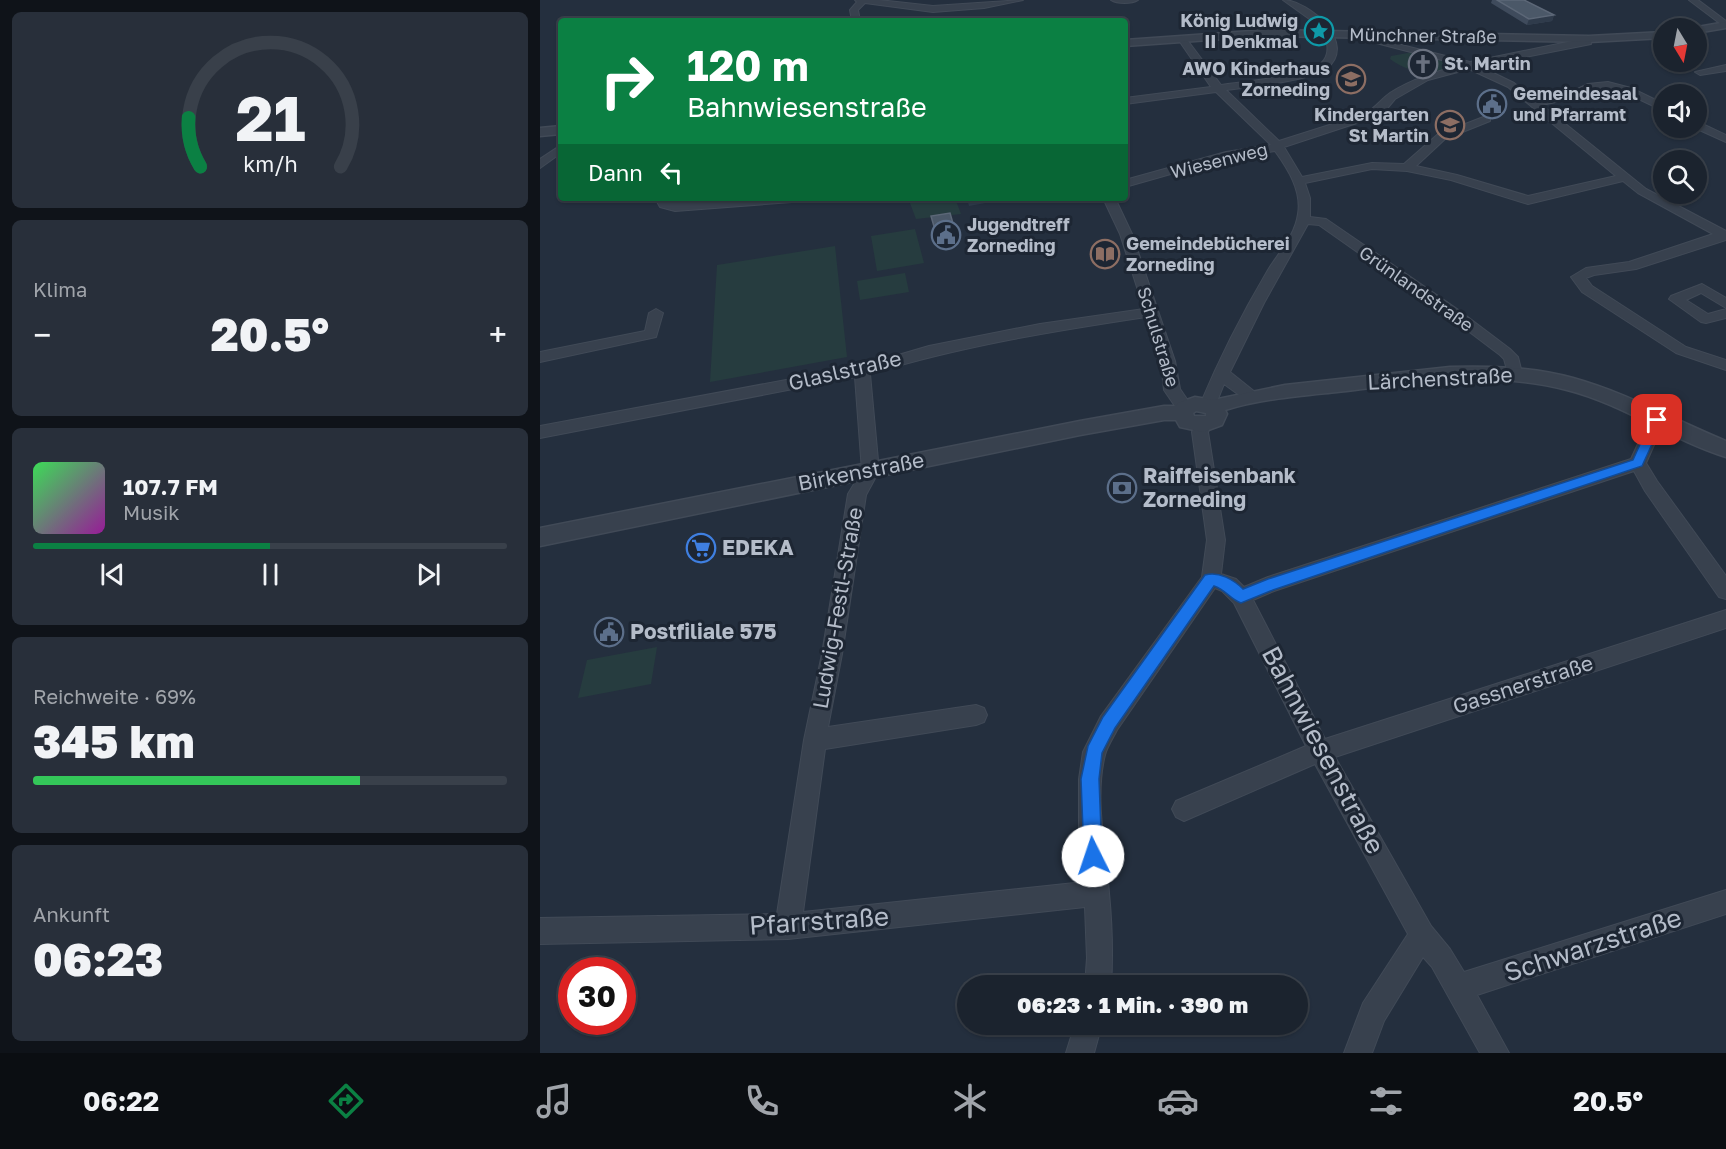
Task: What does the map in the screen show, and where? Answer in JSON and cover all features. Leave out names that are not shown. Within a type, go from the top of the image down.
[{"type":"street","points":[[855,18],[854,10],[865,1],[933,9],[984,6],[1018,0]]},
{"type":"street","points":[[1115,0],[1134,0]]},
{"type":"street","points":[[1128,101],[1219,89],[1322,68],[1332,54],[1330,34],[1326,27],[1287,0]]},
{"type":"street","points":[[1694,0],[1724,26]]},
{"type":"street","points":[[1305,34],[1311,27],[1311,17]]},
{"type":"street","points":[[1707,28],[1724,26]]},
{"type":"street","name":"Münchner Straße","points":[[1128,43],[1238,35],[1305,34],[1589,39],[1653,36]]},
{"type":"street","points":[[1356,35],[1410,47],[1471,65],[1511,85],[1642,190],[1725,235]]},
{"type":"street","points":[[1410,47],[1419,36]]},
{"type":"street","points":[[1182,39],[1219,89],[1247,112],[1278,146],[1298,181],[1305,203],[1304,220],[1295,240],[1277,268],[1221,372],[1211,406],[1217,414],[1215,420],[1203,425],[1187,422],[1184,411]]},
{"type":"street","name":"Wiesenweg","points":[[1128,183],[1226,155],[1269,150],[1368,116],[1381,109],[1391,97],[1419,80],[1471,65],[1588,42],[1589,39]]},
{"type":"street","points":[[1707,71],[1726,68]]},
{"type":"street","points":[[1534,103],[1578,93],[1588,87],[1603,85],[1618,86],[1653,103]]},
{"type":"street","points":[[1407,168],[1441,138],[1486,119]]},
{"type":"street","points":[[540,132],[558,130]]},
{"type":"street","points":[[1707,130],[1726,139]]},
{"type":"street","points":[[540,165],[558,150]]},
{"type":"street","points":[[1298,181],[1372,166],[1407,168],[1453,177],[1528,200],[1627,177]]},
{"type":"street","points":[[662,201],[664,204],[675,207],[753,201]]},
{"type":"street","name":"Schulstraße","points":[[1110,201],[1126,234],[1168,361],[1172,390],[1184,411]]},
{"type":"street","name":"Grünlandstraße","points":[[1304,220],[1322,222],[1452,312],[1510,357],[1514,373]]},
{"type":"street","points":[[1725,235],[1631,266],[1590,271],[1578,277],[1587,289],[1681,350],[1726,364]]},
{"type":"street","points":[[1726,304],[1702,288],[1676,299],[1706,319],[1726,313]]},
{"type":"street","name":"Glaslstraße","points":[[540,432],[862,371],[929,351],[1040,328],[1151,312]]},
{"type":"street","points":[[540,357],[651,334],[656,313]]},
{"type":"street","points":[[862,371],[871,471]]},
{"type":"street","points":[[1221,372],[1238,388],[1252,396]]},
{"type":"street","name":"Lärchenstraße","points":[[1211,406],[1252,396],[1469,373],[1514,373],[1557,381],[1594,392],[1726,449]]},
{"type":"street","name":"Birkenstraße","points":[[540,537],[1080,428],[1184,411],[1195,404],[1211,406]]},
{"type":"street","points":[[1241,597],[1268,585],[1638,463],[1657,420]]},
{"type":"street","points":[[1099,975],[1097,894],[1090,802],[1090,779],[1094,752],[1109,723],[1210,579],[1216,540],[1200,432],[1203,425]]},
{"type":"street","points":[[1638,463],[1651,486],[1726,591]]},
{"type":"street","name":"Ludwig-Festl-Straße","points":[[788,926],[815,740],[832,654],[857,494],[871,471]]},
{"type":"street","name":"Bahnwiesenstraße","points":[[1210,579],[1229,585],[1241,597],[1286,679],[1320,751],[1422,935],[1460,987],[1495,1053]]},
{"type":"street","name":"Gassnerstraße","points":[[1184,809],[1320,751],[1726,619]]},
{"type":"street","name":"Ludwig-Festl-Straße","points":[[815,740],[976,715]]},
{"type":"street","name":"Pfarrstraße","points":[[540,932],[788,926],[1097,894]]},
{"type":"street","name":"Schwarzstraße","points":[[1460,987],[1726,902]]},
{"type":"street","points":[[1358,1053],[1373,1013],[1422,935]]},
{"type":"street","points":[[1080,1053],[1086,1035]]},
{"type":"green space","points":[[1419,51],[1463,66],[1443,71],[1425,72],[1407,68],[1390,59],[1391,56]]},
{"type":"green space","points":[[909,201],[956,201],[961,214],[916,219]]},
{"type":"green space","points":[[915,229],[924,263],[877,271],[871,236]]},
{"type":"green space","points":[[835,246],[847,357],[710,382],[717,265]]},
{"type":"green space","points":[[905,273],[909,292],[860,300],[857,281]]},
{"type":"green space","points":[[657,647],[651,684],[578,698],[587,660]]},
{"type":"building","points":[[1497,0],[1524,0],[1554,15],[1529,19]]},
{"type":"building","points":[[950,213],[954,227],[935,230],[931,216]]},
{"type":"place","name":"König Ludwig II Denkmal","points":[[1319,31]]},
{"type":"place","name":"St. Martin","points":[[1423,64]]},
{"type":"place","name":"AWO Kinderhaus Zorneding","points":[[1351,79]]},
{"type":"place","name":"Gemeindesaal und Pfarramt","points":[[1492,104]]},
{"type":"place","name":"Kindergarten St Martin","points":[[1450,125]]},
{"type":"place","name":"Jugendtreff Zorneding","points":[[946,235]]},
{"type":"place","name":"Gemeindebücherei Zorneding","points":[[1105,254]]},
{"type":"place","name":"Raiffeisenbank Zorneding","points":[[1122,488]]},
{"type":"place","name":"EDEKA","points":[[701,548]]},
{"type":"place","name":"Postfiliale 575","points":[[609,632]]},
{"type":"route","points":[[1093,856],[1090,779],[1094,752],[1109,723],[1210,579],[1229,585],[1241,597],[1268,585],[1638,463],[1657,420]]}]
